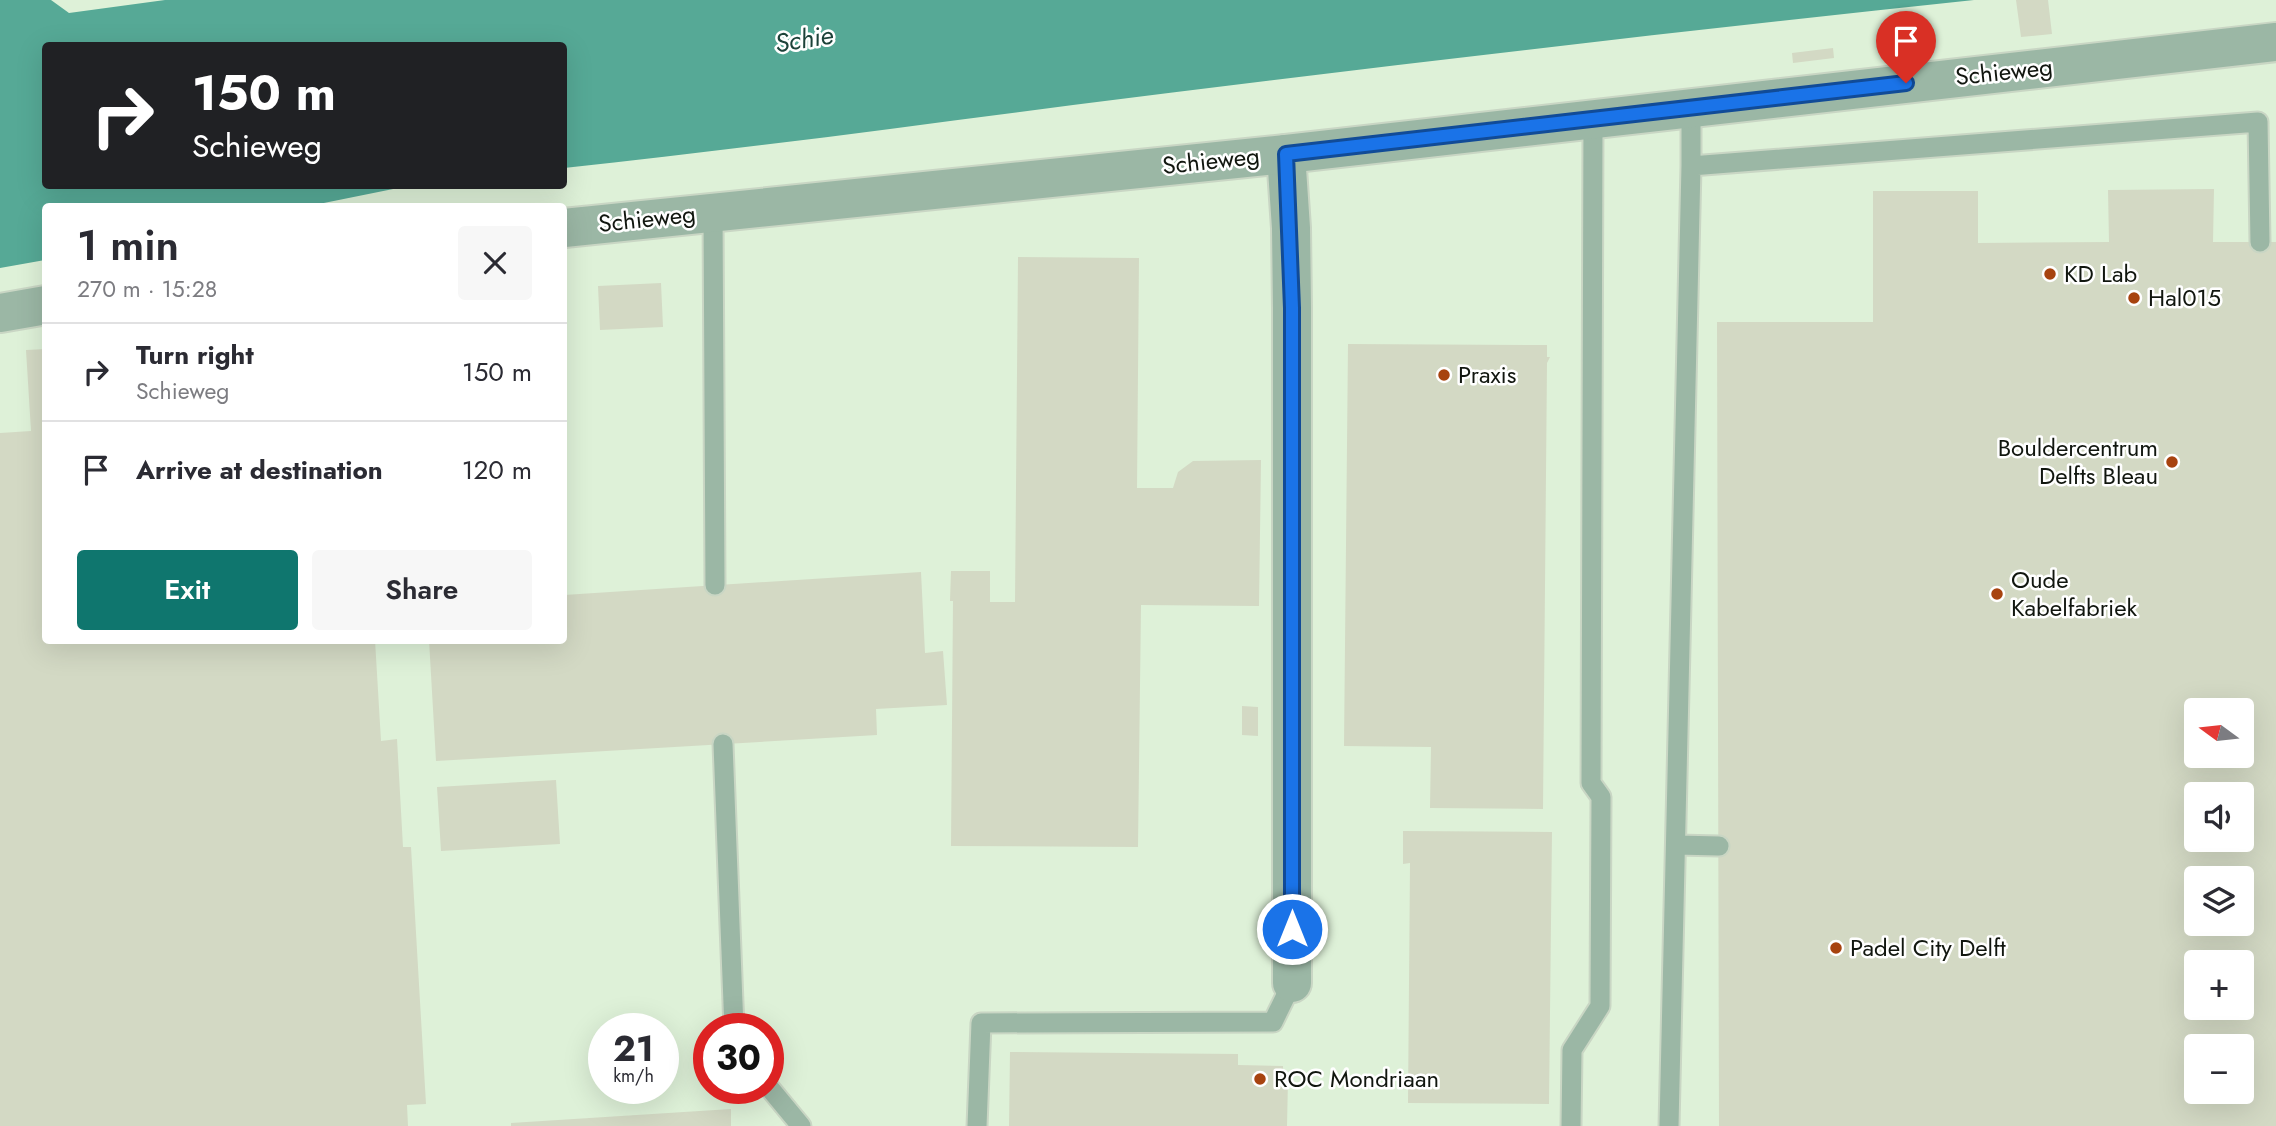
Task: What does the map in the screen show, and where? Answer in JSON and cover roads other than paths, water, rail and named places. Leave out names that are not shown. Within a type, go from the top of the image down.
[{"type":"street","name":"Schieweg","points":[[567,228],[1286,154],[2276,42]]},
{"type":"street","points":[[1286,154],[1292,308],[1292,983]]},
{"type":"street","points":[[0,313],[42,306]]},
{"type":"lane","points":[[1669,1126],[1691,108]]},
{"type":"lane","points":[[1571,1126],[1572,1050],[1600,1006],[1601,797],[1591,783],[1593,119]]},
{"type":"lane","points":[[1691,166],[2258,122],[2260,242]]},
{"type":"lane","points":[[713,213],[715,585]]},
{"type":"lane","points":[[723,744],[733,1013]]},
{"type":"lane","points":[[1677,845],[1719,846]]},
{"type":"lane","points":[[977,1126],[981,1023],[1273,1022],[1292,983]]},
{"type":"lane","points":[[783,1104],[802,1126]]},
{"type":"water","name":"Schie","points":[[0,0],[51,0],[69,13],[165,0],[1974,0],[1411,64],[567,168],[567,42],[42,42],[42,189],[393,189],[324,203],[42,203],[42,261],[0,268]]},
{"type":"place","name":"KD Lab","points":[[2050,274]]},
{"type":"place","name":"Hal015","points":[[2134,298]]},
{"type":"place","name":"Praxis","points":[[1444,375]]},
{"type":"place","name":"Bouldercentrum Delfts Bleau","points":[[2172,462]]},
{"type":"place","name":"Oude Kabelfabriek","points":[[1997,594]]},
{"type":"place","name":"Padel City Delft","points":[[1836,948]]},
{"type":"place","name":"ROC Mondriaan","points":[[1260,1079]]}]
